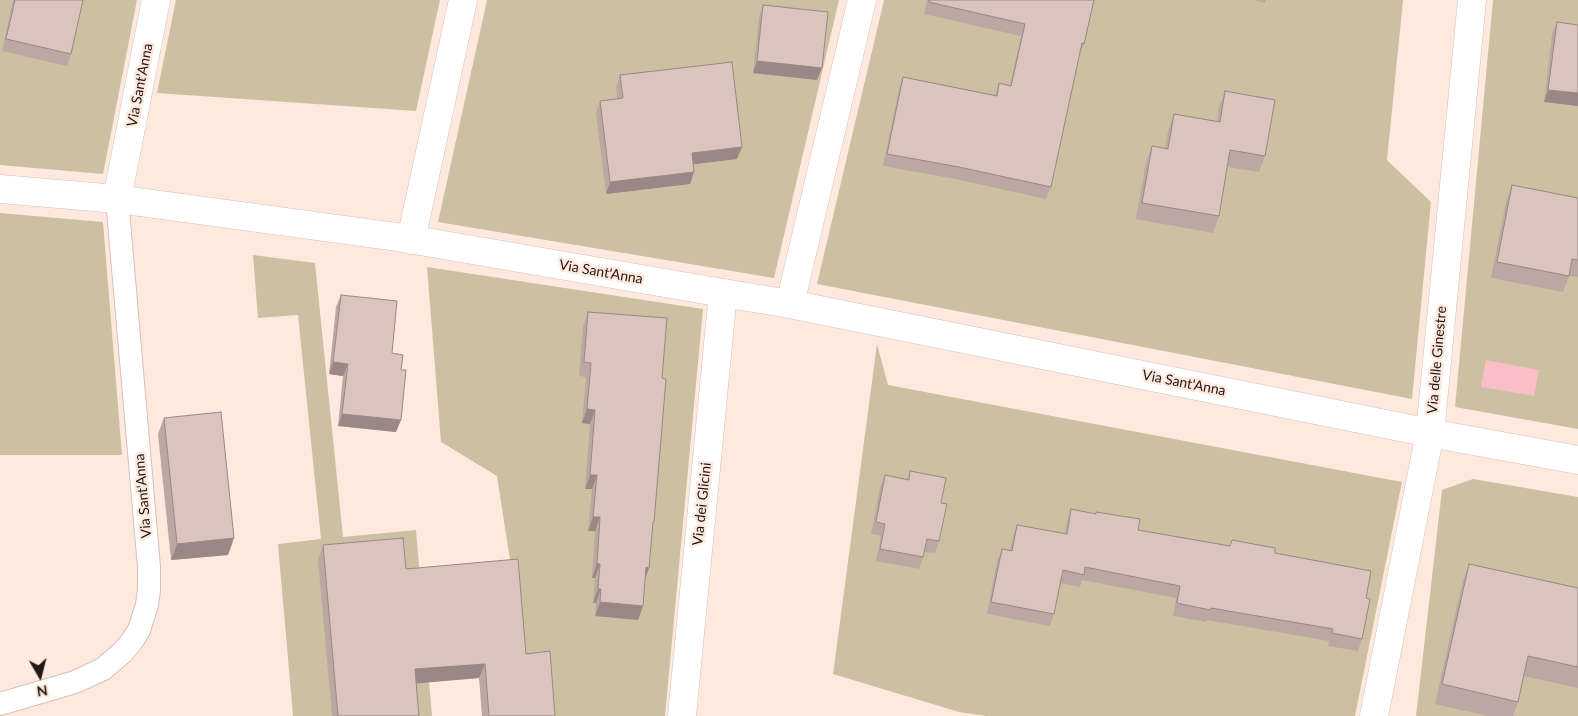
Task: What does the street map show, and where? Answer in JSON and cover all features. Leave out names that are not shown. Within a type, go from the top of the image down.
[{"type":"street","name":"Via Sant'Anna","points":[[117,199],[156,0]]},
{"type":"street","points":[[411,240],[463,0]]},
{"type":"street","points":[[790,304],[862,0]]},
{"type":"street","name":"Via delle Ginestre","points":[[1374,716],[1430,434],[1472,0]]},
{"type":"street","name":"Via Sant'Anna","points":[[0,189],[117,199],[411,240],[790,304],[1430,434],[1578,460]]},
{"type":"street","name":"Via dei Glicini","points":[[682,716],[724,293]]},
{"type":"lane","name":"Via Sant'Anna","points":[[0,704],[75,682],[102,669],[132,642],[147,605],[149,567],[117,199]]},
{"type":"shaded area","points":[[0,0],[137,0],[103,174],[0,165]]},
{"type":"shaded area","points":[[176,0],[440,0],[416,111],[157,93]]},
{"type":"shaded area","points":[[487,0],[839,0],[774,278],[438,222]]},
{"type":"shaded area","points":[[884,0],[1403,0],[1387,160],[1431,202],[1412,399],[817,284]]},
{"type":"shaded area","points":[[1493,0],[1578,0],[1578,429],[1455,407]]},
{"type":"shaded area","points":[[0,213],[103,222],[122,455],[0,455]]},
{"type":"shaded area","points":[[253,255],[315,263],[343,537],[416,530],[432,716],[293,716],[278,544],[321,539],[298,315],[258,318]]},
{"type":"shaded area","points":[[427,267],[703,309],[665,716],[549,716],[520,668],[512,573],[497,476],[441,442]]},
{"type":"shaded area","points":[[877,344],[888,385],[1402,482],[1355,716],[986,716],[959,712],[833,674]]},
{"type":"shaded area","points":[[1486,360],[1539,370],[1534,396],[1481,387]]},
{"type":"shaded area","points":[[1473,479],[1578,497],[1578,716],[1416,716],[1442,490]]},
{"type":"building","points":[[15,0],[83,0],[71,54],[6,39]]},
{"type":"building","points":[[929,0],[1094,0],[1084,44],[1082,43],[1051,187],[887,154],[903,77],[997,96],[999,83],[1011,86],[1025,24],[929,2]]},
{"type":"building","points":[[763,5],[828,12],[822,68],[757,61]]},
{"type":"building","points":[[1557,22],[1578,25],[1578,93],[1548,90]]},
{"type":"building","points":[[732,62],[742,147],[692,153],[694,172],[610,182],[600,101],[623,98],[620,75]]},
{"type":"building","points":[[1225,91],[1275,100],[1265,156],[1230,150],[1219,216],[1142,203],[1152,146],[1168,149],[1174,114],[1220,122]]},
{"type":"building","points":[[1512,185],[1578,198],[1578,260],[1572,259],[1569,276],[1497,262]]},
{"type":"building","points":[[341,295],[397,301],[392,353],[403,355],[401,370],[406,370],[401,420],[342,414],[348,364],[333,362]]},
{"type":"building","points":[[588,312],[667,318],[662,378],[666,379],[654,522],[649,568],[646,567],[643,606],[600,602],[601,589],[598,589],[600,564],[597,564],[600,517],[593,517],[597,475],[590,475],[595,410],[587,409],[591,363],[584,362]]},
{"type":"building","points":[[221,412],[234,538],[177,544],[164,418]]},
{"type":"building","points":[[910,471],[946,478],[941,503],[947,504],[939,541],[927,539],[923,557],[880,549],[885,524],[876,522],[885,475],[909,480]]},
{"type":"building","points":[[1071,509],[1140,519],[1138,530],[1230,546],[1232,540],[1275,548],[1275,553],[1371,571],[1366,598],[1370,599],[1362,639],[1332,633],[1333,629],[1177,603],[1180,586],[1085,567],[1084,575],[1063,570],[1054,614],[991,602],[1002,549],[1012,551],[1017,525],[1067,534]]},
{"type":"building","points":[[403,538],[406,569],[518,559],[526,654],[550,651],[555,716],[489,716],[485,664],[415,669],[419,716],[338,716],[323,545]]},
{"type":"building","points":[[1469,564],[1578,588],[1578,667],[1528,656],[1518,702],[1442,684]]}]
